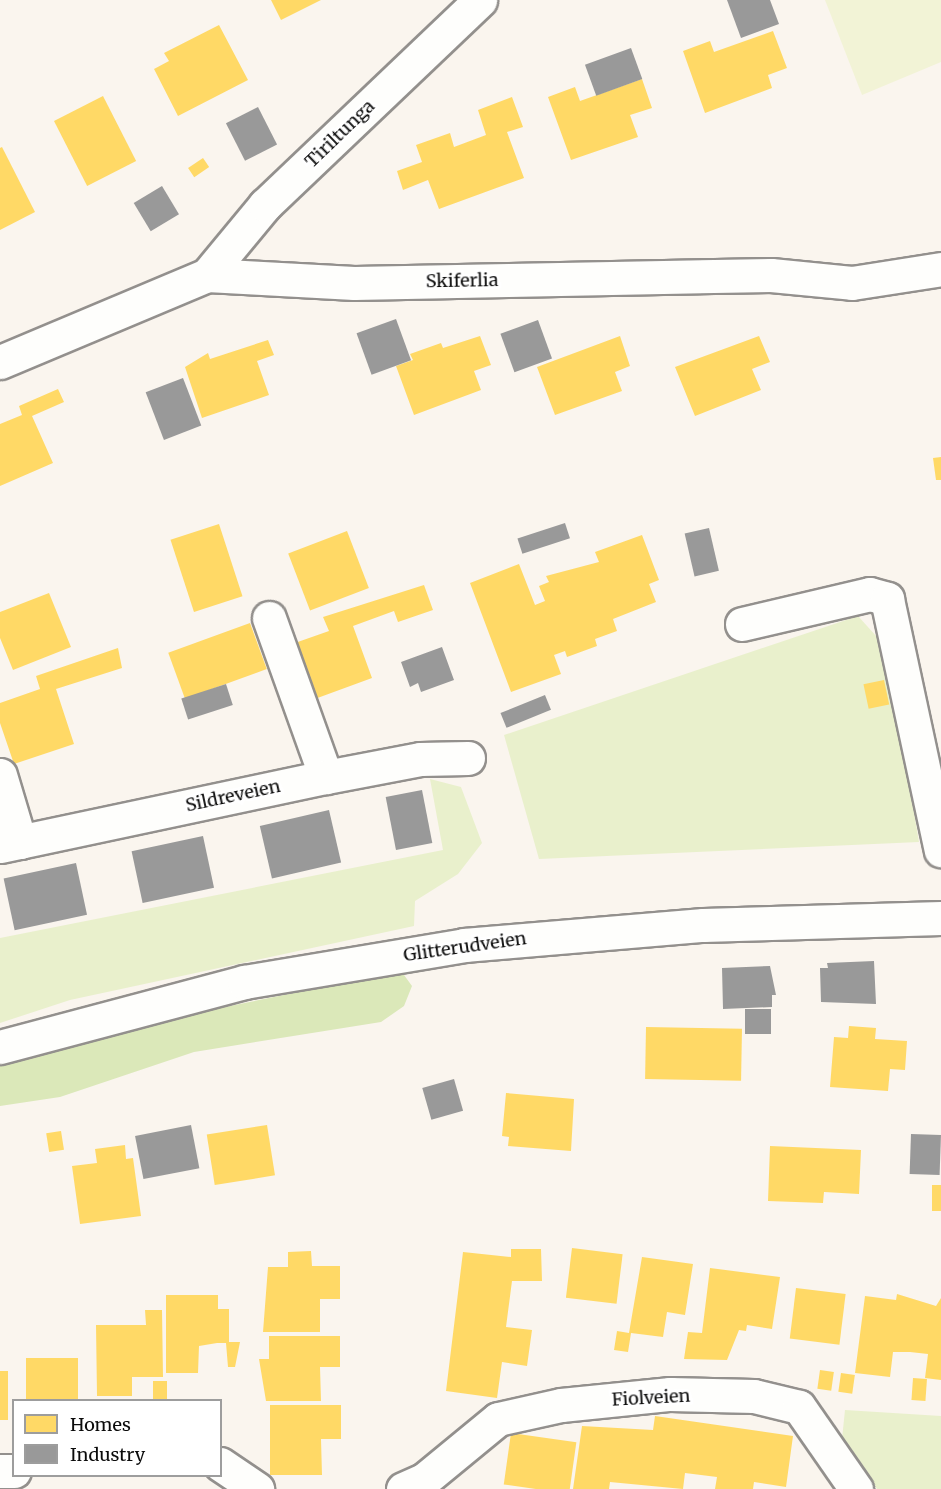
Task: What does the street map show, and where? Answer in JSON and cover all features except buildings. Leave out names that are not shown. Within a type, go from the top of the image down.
[{"type":"street","name":"Tiriltunga","points":[[207,275],[265,205],[480,0]]},
{"type":"street","name":"Skiferlia","points":[[0,362],[207,275],[354,283],[771,275],[852,282],[941,269]]},
{"type":"street","points":[[742,624],[880,594],[893,617],[928,712],[941,850]]},
{"type":"street","points":[[268,618],[326,777]]},
{"type":"street","name":"Sildreveien","points":[[10,844],[420,759],[468,758]]},
{"type":"street","points":[[0,775],[10,844]]},
{"type":"street","name":"Glitterudveien","points":[[0,1047],[244,982],[464,945],[703,925],[941,918]]},
{"type":"street","name":"Fiolveien","points":[[418,1486],[498,1419],[561,1405],[670,1394],[754,1396],[799,1407],[856,1489]]},
{"type":"street","points":[[222,1465],[257,1489]]},
{"type":"green space","points":[[825,0],[941,0],[941,62],[862,95]]},
{"type":"green space","points":[[858,616],[886,647],[919,842],[539,859],[504,735]]},
{"type":"green space","points":[[430,779],[461,787],[482,843],[458,874],[415,901],[414,926],[70,1000],[0,1023],[0,938],[443,850]]},
{"type":"green space","points":[[383,975],[404,975],[412,986],[404,1006],[381,1022],[194,1052],[60,1097],[0,1106],[0,1064],[165,1019]]},
{"type":"green space","points":[[845,1410],[941,1416],[941,1489],[877,1489],[842,1439]]}]
